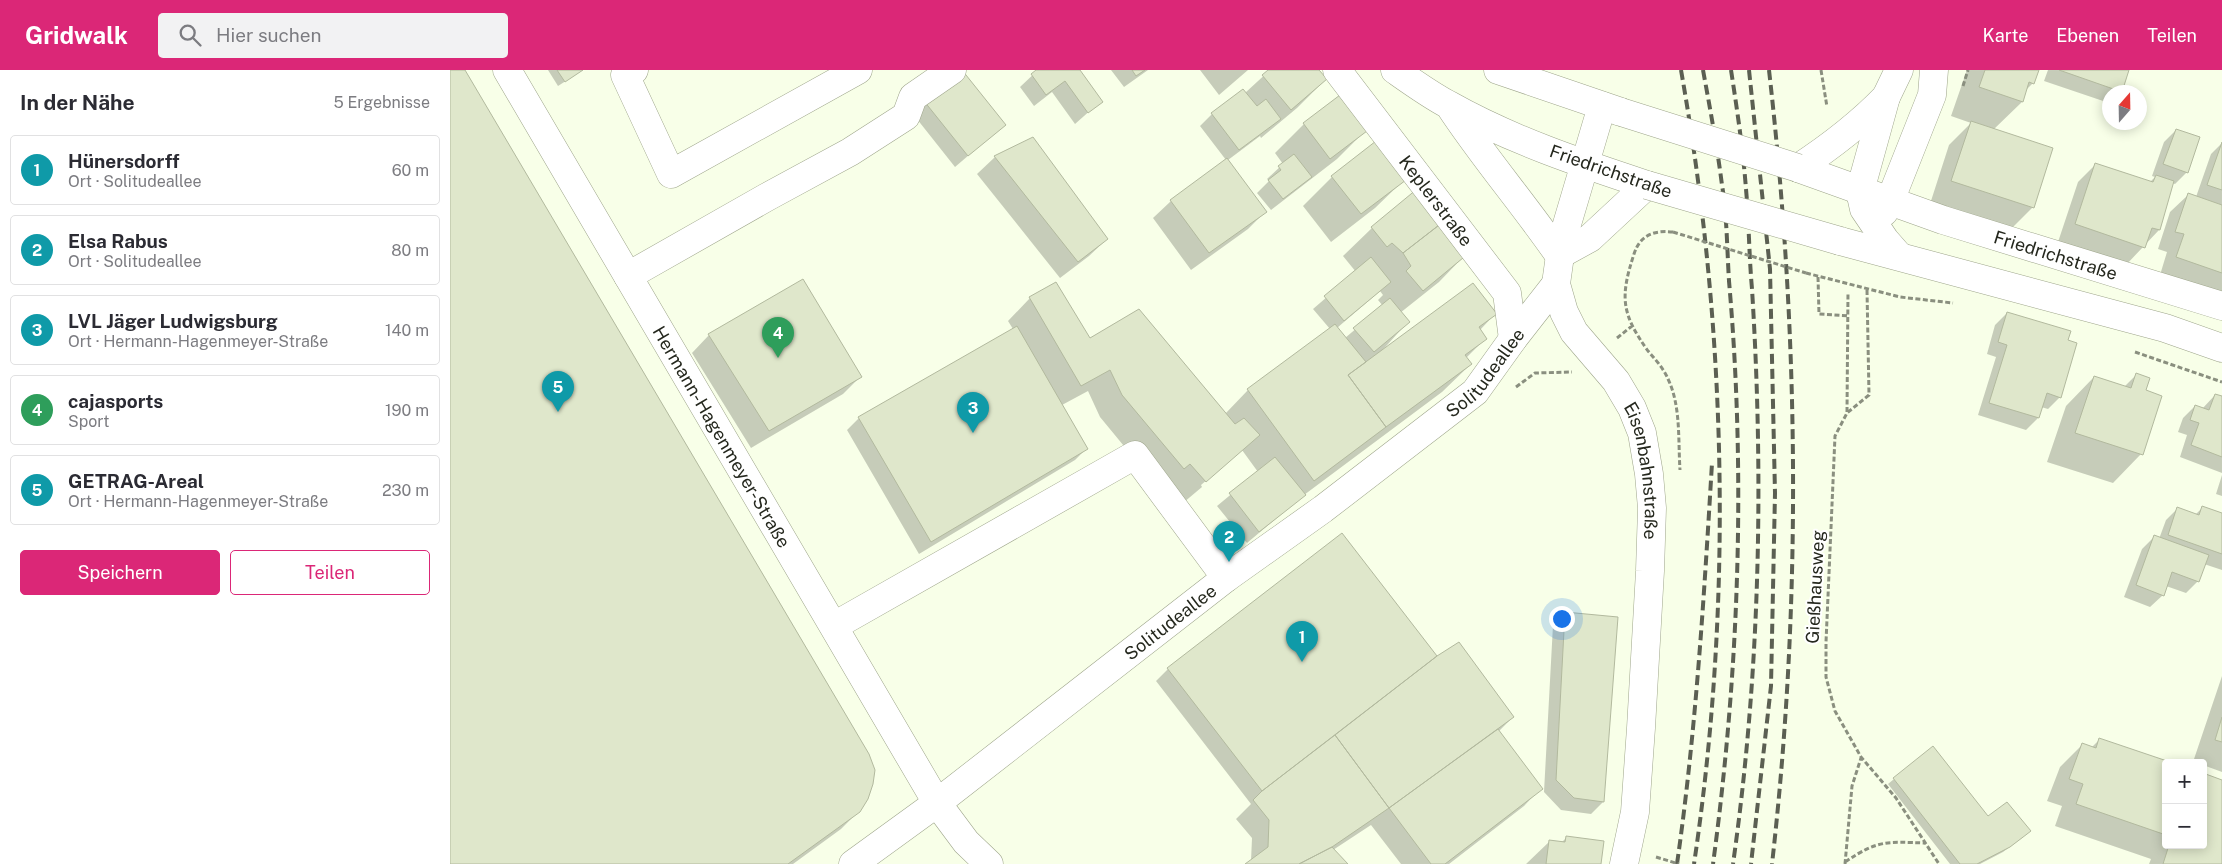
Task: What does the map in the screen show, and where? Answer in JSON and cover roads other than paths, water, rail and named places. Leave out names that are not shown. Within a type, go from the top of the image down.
[{"type":"street","name":"Hermann-Hagenmeyer-Straße","points":[[507,70],[937,804],[966,842],[989,864]]},
{"type":"street","points":[[634,70],[625,75],[671,174],[858,70]]},
{"type":"street","points":[[628,276],[850,152],[906,116],[913,97],[952,70]]},
{"type":"street","name":"Keplerstraße","points":[[1337,70],[1507,293],[1513,339]]},
{"type":"street","name":"Friedrichstraße","points":[[1394,70],[1449,105],[1507,133],[1585,165],[1647,185],[1840,240],[2165,328],[2222,348]]},
{"type":"street","name":"Friedrichstraße","points":[[1498,70],[1612,109],[1798,168],[1960,226],[2222,306]]},
{"type":"street","points":[[1899,70],[1886,97],[1860,191],[1864,209],[1899,256]]},
{"type":"street","points":[[1840,240],[1857,233],[1884,212],[1890,201],[1933,83],[1955,78]]},
{"type":"street","points":[[1798,168],[1827,150],[1864,120],[1886,97]]},
{"type":"street","points":[[1449,105],[1472,140],[1527,209],[1559,255],[1590,238],[1647,185]]},
{"type":"street","name":"Eisenbahnstraße","points":[[1612,109],[1585,165],[1559,255],[1556,284],[1564,312],[1574,332],[1616,381],[1632,408],[1642,433],[1649,474],[1652,508],[1641,728],[1634,812],[1624,864]]},
{"type":"street","name":"Solitudeallee","points":[[853,864],[937,804],[1226,578],[1323,509],[1476,392],[1513,339],[1556,284]]},
{"type":"street","points":[[834,626],[1134,455],[1226,578]]},
{"type":"railway","points":[[1681,70],[1696,168],[1708,267],[1716,367],[1719,467],[1719,566],[1715,666],[1707,765],[1694,864]]},
{"type":"railway","points":[[1703,70],[1716,141],[1725,209],[1734,354],[1738,500],[1737,573],[1729,719],[1713,864]]},
{"type":"railway","points":[[1731,70],[1742,144],[1747,201],[1758,433],[1757,577],[1754,649],[1749,721],[1733,864]]},
{"type":"railway","points":[[1749,70],[1770,269],[1775,493],[1771,686],[1751,864]]},
{"type":"railway","points":[[1769,70],[1786,268],[1793,467],[1788,666],[1782,765],[1772,864]]},
{"type":"railway","points":[[1677,864],[1694,714],[1712,463]]},
{"type":"place","name":"cajasports","points":[[778,358]]},
{"type":"place","name":"GETRAG-Areal","points":[[558,412]]},
{"type":"place","name":"LVL Jäger Ludwigsburg","points":[[973,433]]},
{"type":"place","name":"Elsa Rabus","points":[[1229,562]]},
{"type":"place","name":"Hünersdorff","points":[[1302,662]]}]
